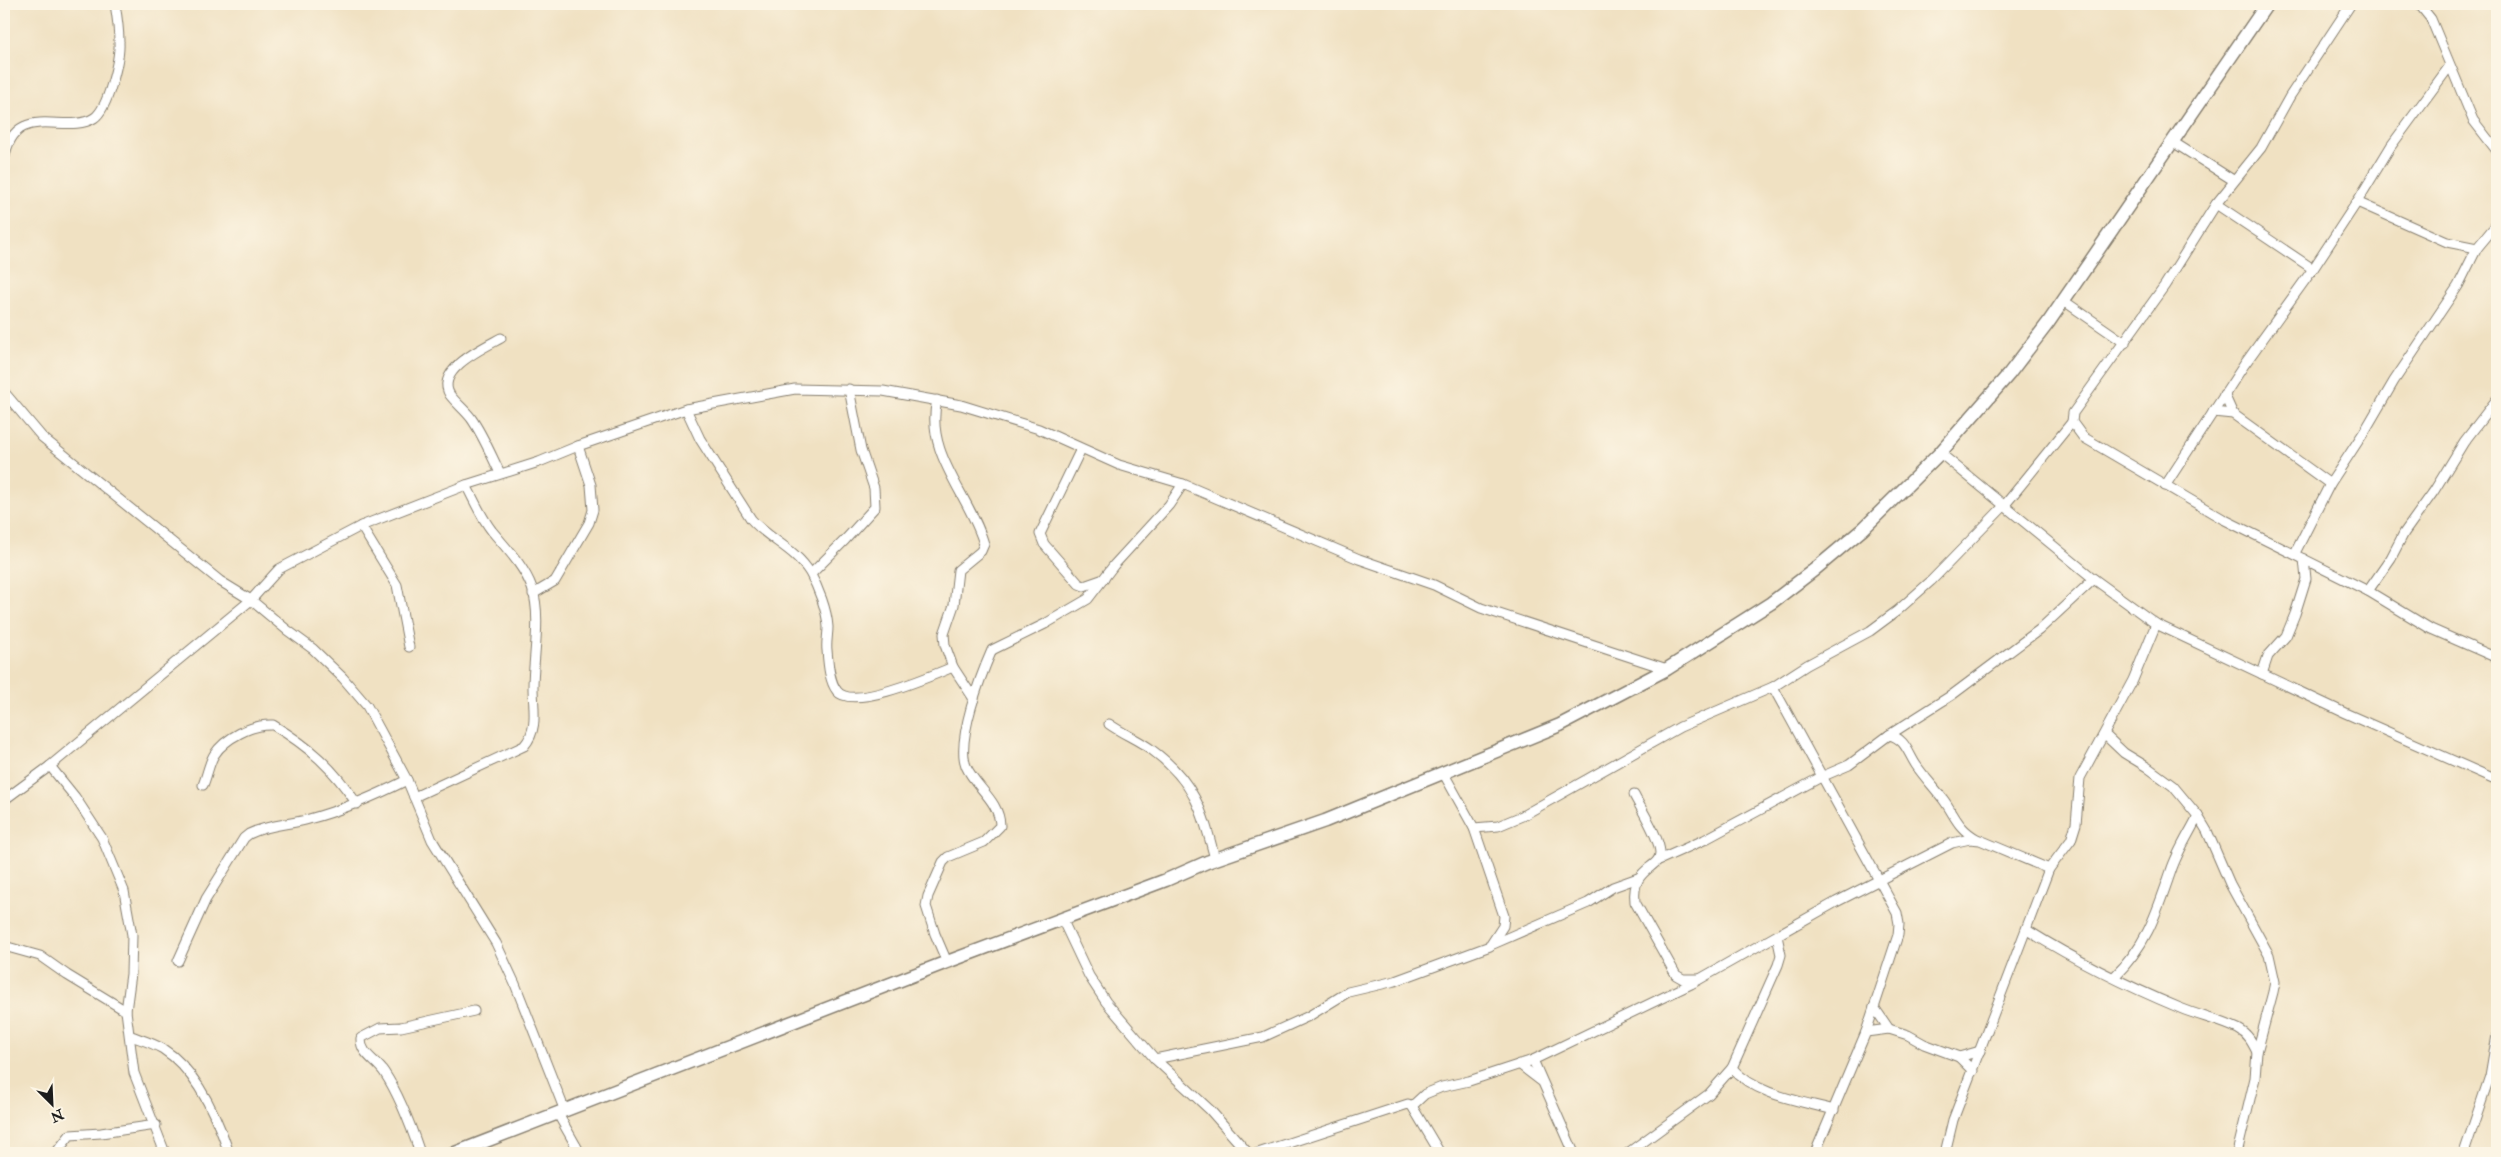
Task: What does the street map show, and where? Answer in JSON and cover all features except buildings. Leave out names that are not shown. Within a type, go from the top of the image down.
[{"type":"main road","points":[[455,1153],[947,962],[1166,880],[1215,859],[1325,820],[1444,774],[1560,725],[1666,669],[1771,603],[1863,529],[1940,453],[2009,374],[2064,301],[2268,4]]},
{"type":"street","points":[[4,160],[9,140],[18,131],[46,122],[75,123],[94,118],[103,108],[114,74],[119,44],[115,4]]},
{"type":"street","points":[[1474,828],[1498,826],[1522,816],[1680,727],[1773,687],[1807,665],[1870,631],[1897,611],[1931,581],[2004,506],[2072,422],[2073,413],[2125,343],[2216,204],[2233,180],[2261,148],[2290,96],[2351,4]]},
{"type":"street","points":[[2419,4],[2431,19],[2449,67],[2473,120],[2497,151]]},
{"type":"street","points":[[2166,486],[2224,394],[2358,202],[2391,146],[2449,67]]},
{"type":"street","points":[[2173,142],[2233,180]]},
{"type":"street","points":[[2358,202],[2447,242],[2477,248]]},
{"type":"street","points":[[2216,204],[2312,269]]},
{"type":"street","points":[[2295,553],[2330,484],[2366,429],[2394,380],[2458,286],[2477,248],[2497,224]]},
{"type":"street","points":[[2064,301],[2125,343]]},
{"type":"street","points":[[500,473],[476,425],[464,409],[450,396],[446,386],[449,376],[460,362],[502,338]]},
{"type":"street","points":[[4,800],[50,766],[251,600],[279,569],[361,526],[466,484],[539,462],[578,446],[686,409],[795,389],[883,390],[961,405],[1039,429],[1119,465],[1183,484],[1359,559],[1434,585],[1481,608],[1666,669]]},
{"type":"street","points":[[810,574],[875,507],[874,488],[862,450],[849,389]]},
{"type":"street","points":[[4,392],[42,437],[220,581],[251,600],[286,630],[313,649],[343,678],[367,706],[406,780],[432,840],[496,943],[515,984],[562,1113],[580,1153]]},
{"type":"street","points":[[2224,394],[2233,414],[2330,484]]},
{"type":"street","points":[[2368,591],[2464,442],[2497,399]]},
{"type":"street","points":[[937,400],[934,412],[940,449],[947,468],[984,544],[981,551],[960,568],[957,574],[954,605],[944,634],[945,645],[952,667],[974,699]]},
{"type":"street","points":[[686,409],[700,439],[751,519],[757,526],[790,549],[810,574],[824,610],[828,627],[826,648],[831,677],[837,691],[843,696],[851,698],[883,692],[917,682],[952,667]]},
{"type":"street","points":[[2213,412],[2233,414]]},
{"type":"street","points":[[2072,422],[2083,437],[2223,520],[2295,553],[2368,591],[2431,629],[2497,658]]},
{"type":"street","points":[[533,594],[555,581],[589,522],[593,510],[591,485],[578,446]]},
{"type":"street","points":[[1081,449],[1040,534],[1044,544],[1079,584],[1084,586],[1106,578]]},
{"type":"street","points":[[1940,453],[2094,578],[2156,624],[2344,713],[2497,780]]},
{"type":"street","points":[[414,797],[524,746],[528,741],[534,724],[533,689],[536,615],[533,594],[523,569],[491,530],[466,484]]},
{"type":"street","points":[[947,962],[926,906],[928,896],[948,857],[984,842],[1000,826],[996,808],[966,766],[964,756],[964,746],[974,699],[992,650],[1079,606],[1088,599],[1106,578],[1114,565],[1169,505],[1183,484]]},
{"type":"street","points":[[361,526],[397,585],[409,647]]},
{"type":"street","points":[[2262,674],[2268,656],[2286,636],[2295,614],[2306,579],[2304,559]]},
{"type":"street","points":[[1155,1060],[1263,1037],[1309,1016],[1348,992],[1395,981],[1490,946],[1588,903],[1613,887],[1638,878],[1659,860],[1704,840],[1821,777],[1849,765],[1889,735],[1952,695],[2039,630],[2094,578]]},
{"type":"street","points":[[1945,1153],[1953,1120],[1973,1072],[2049,869],[2071,840],[2076,824],[2080,778],[2105,735],[2133,680],[2156,624]]},
{"type":"street","points":[[1773,687],[1879,879],[1897,913],[1899,924],[1866,1032],[1815,1153]]},
{"type":"street","points":[[203,785],[213,756],[229,740],[257,728],[273,724],[316,753],[339,777],[357,804]]},
{"type":"street","points":[[1109,724],[1150,749],[1177,772],[1200,805],[1215,859]]},
{"type":"street","points":[[1889,735],[1900,739],[1905,744],[1916,766],[1945,802],[1955,821],[1969,835],[2049,869]]},
{"type":"street","points":[[2105,735],[2124,753],[2148,766],[2174,786],[2198,816],[2208,830],[2230,884],[2269,956],[2275,982],[2274,992],[2257,1052],[2255,1078],[2237,1153]]},
{"type":"street","points":[[50,766],[75,797],[102,838],[124,891],[132,935],[132,958],[126,1012],[131,1036],[134,1073],[156,1125],[165,1153]]},
{"type":"street","points":[[1444,774],[1474,828],[1504,916],[1503,926],[1490,946]]},
{"type":"street","points":[[178,961],[206,899],[244,838],[268,826],[306,820],[357,804],[406,780]]},
{"type":"street","points":[[1634,795],[1659,847],[1659,860]]},
{"type":"street","points":[[2114,978],[2131,961],[2149,932],[2161,906],[2171,870],[2198,816]]},
{"type":"street","points":[[1952,843],[1955,821]]},
{"type":"street","points":[[1412,1106],[1425,1094],[1442,1086],[1469,1081],[1533,1060],[1699,979],[1879,879],[1952,843],[1970,839],[1980,840]]},
{"type":"street","points":[[1638,878],[1634,890],[1635,902],[1669,965],[1676,975],[1683,979],[1699,979]]},
{"type":"street","points":[[1062,919],[1089,976],[1106,1002],[1155,1060],[1210,1110],[1248,1153]]},
{"type":"street","points":[[2026,930],[2114,978],[2190,1013],[2237,1028],[2251,1039],[2257,1052]]},
{"type":"street","points":[[1628,1153],[1709,1094],[1732,1068],[1778,966],[1781,955],[1777,936]]},
{"type":"street","points":[[4,946],[40,956],[67,976],[126,1012]]},
{"type":"street","points":[[1874,1007],[1889,1029]]},
{"type":"street","points":[[420,1153],[412,1128],[394,1089],[380,1065],[362,1048],[361,1038],[380,1028],[401,1027],[474,1011]]},
{"type":"street","points":[[1866,1032],[1889,1029],[1958,1057],[1973,1072]]},
{"type":"street","points":[[2464,1153],[2494,1078],[2497,1035]]},
{"type":"street","points":[[131,1036],[165,1050],[194,1080],[219,1124],[229,1153]]},
{"type":"street","points":[[1958,1057],[1980,1051]]},
{"type":"street","points":[[1533,1060],[1574,1153]]},
{"type":"street","points":[[1519,1064],[1542,1081]]},
{"type":"street","points":[[1732,1068],[1747,1081],[1779,1095],[1834,1110]]},
{"type":"street","points":[[1258,1153],[1408,1104],[1412,1106],[1440,1153]]},
{"type":"street","points":[[56,1153],[70,1135],[101,1133],[156,1125]]}]
